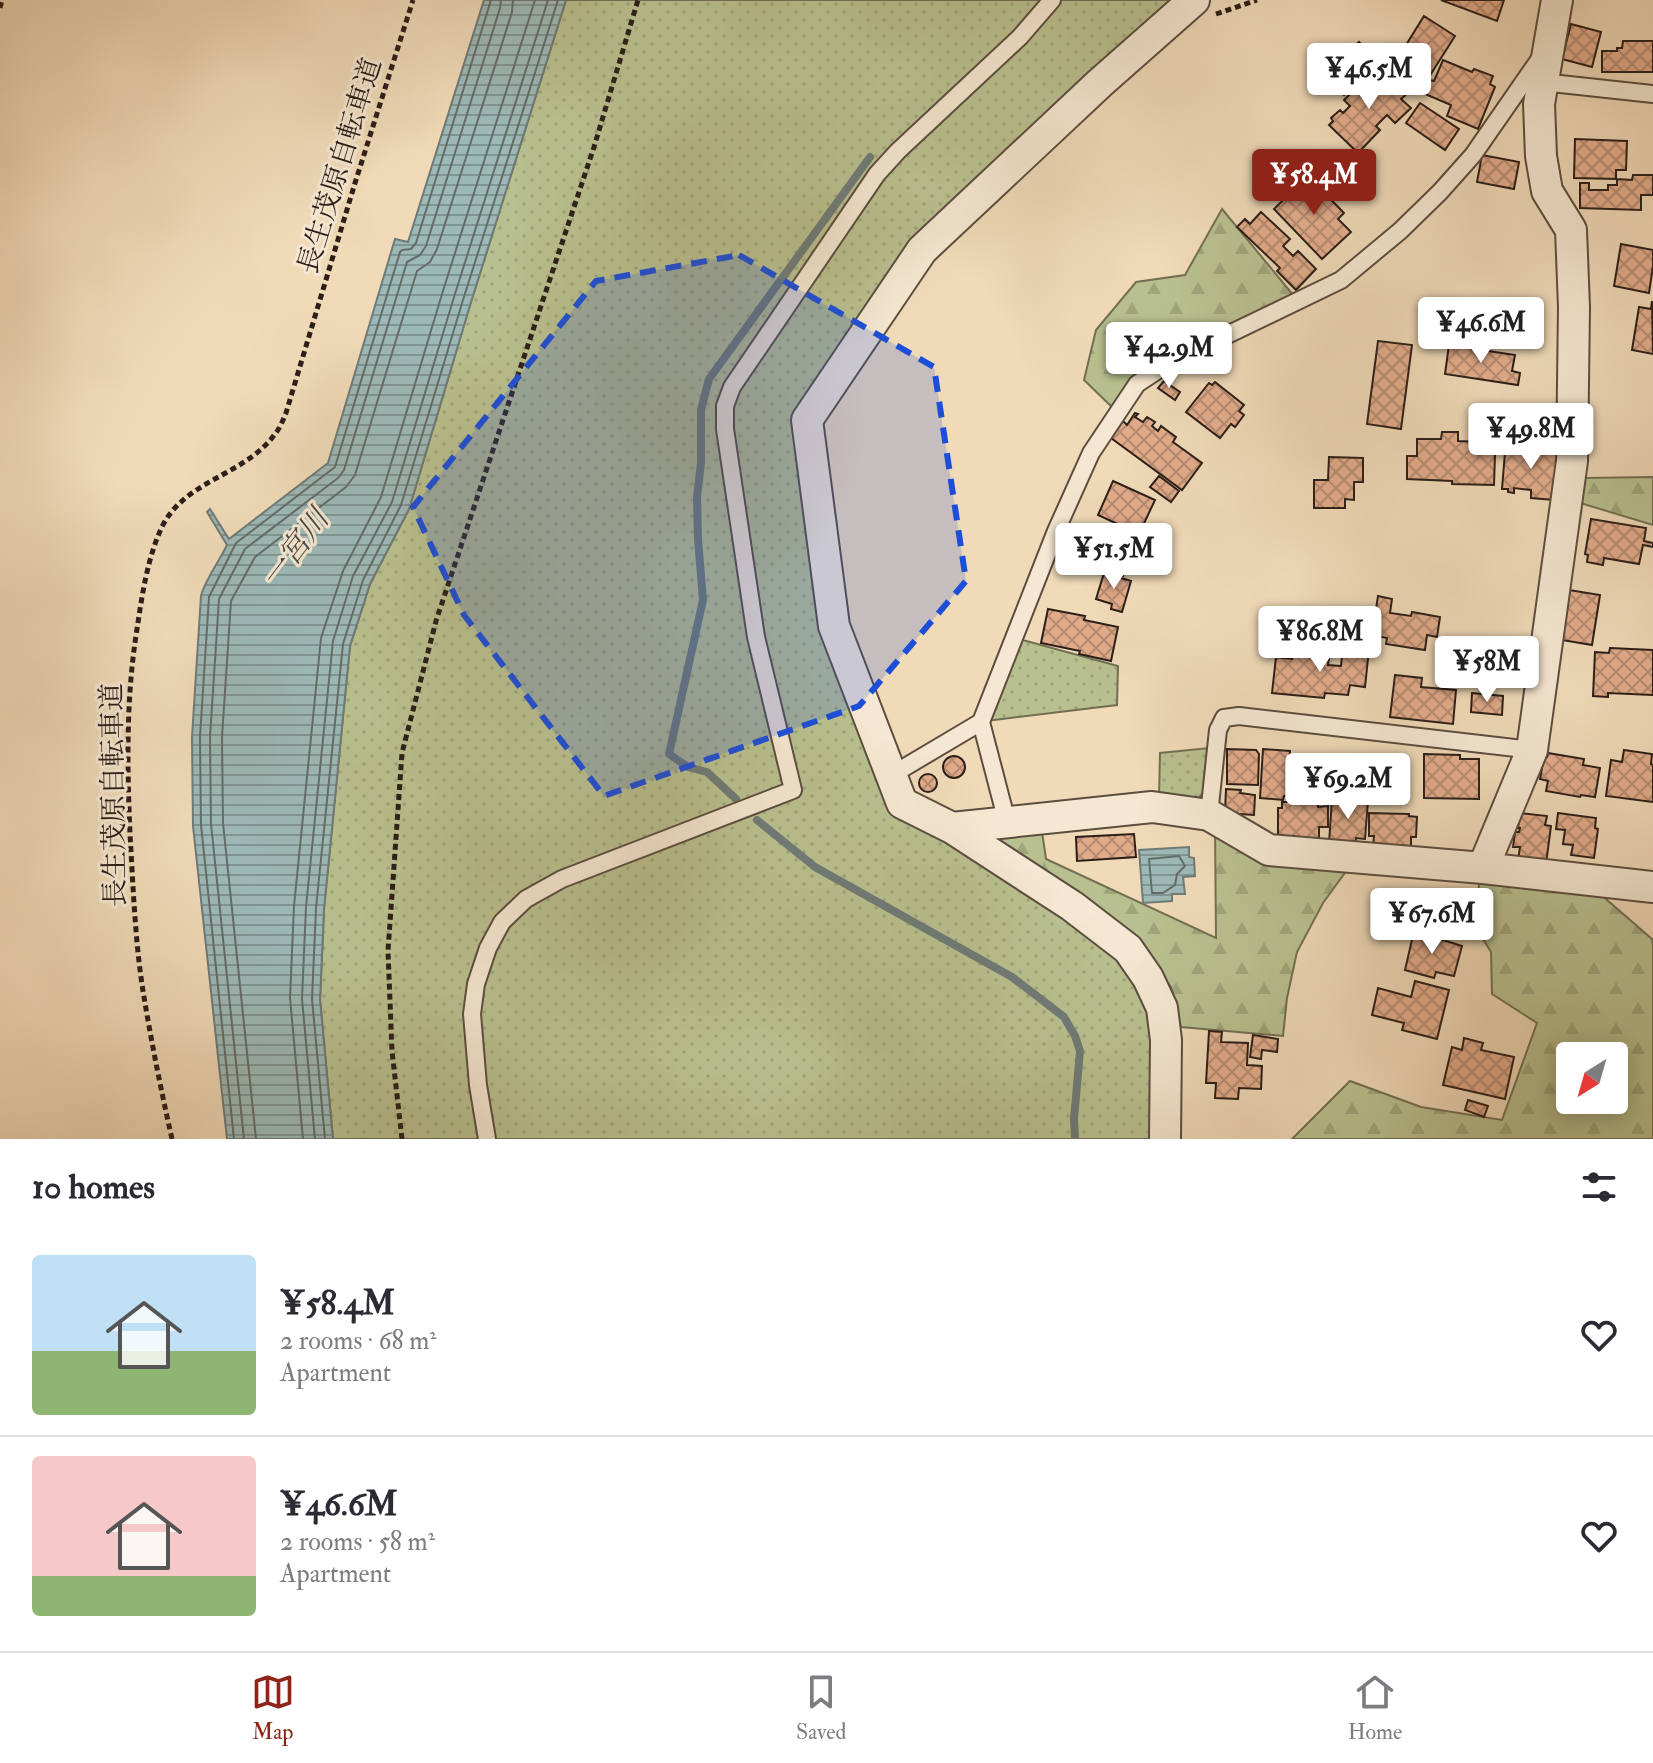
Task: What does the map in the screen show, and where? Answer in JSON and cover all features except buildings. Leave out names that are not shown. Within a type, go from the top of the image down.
[{"type":"street","points":[[1165,1139],[1166,1040],[1162,1008],[1148,978],[1128,949],[1072,906],[952,828],[902,803],[834,626],[807,420],[922,250],[1100,83],[1194,0]]},
{"type":"street","points":[[1483,868],[1532,750],[1572,461],[1574,307],[1571,230],[1547,191],[1541,156],[1539,104],[1557,0]]},
{"type":"street","points":[[952,828],[1152,807],[1209,815],[1269,850],[1483,868],[1653,887]]},
{"type":"lane","points":[[487,1139],[478,1085],[472,1014],[476,984],[488,948],[502,922],[526,899],[562,879],[793,790],[756,637],[725,429],[725,406],[732,387],[877,174],[1020,37],[1052,0]]},
{"type":"lane","points":[[1007,822],[981,722],[1056,531],[1091,453],[1137,384],[1167,364],[1326,289],[1353,270],[1400,231],[1473,155],[1549,45]]},
{"type":"lane","points":[[1542,82],[1653,94]]},
{"type":"lane","points":[[1209,815],[1218,730],[1224,718],[1239,716],[1532,750]]},
{"type":"lane","points":[[890,776],[981,722]]},
{"type":"path","points":[[0,8],[2,0]]},
{"type":"path","name":"長生茂原自転車道","points":[[172,1139],[142,988],[128,783],[127,729],[132,659],[148,569],[161,528],[171,511],[187,495],[263,448],[277,432],[286,413],[413,0]]},
{"type":"path","points":[[402,1139],[392,1051],[388,951],[402,753],[436,621],[589,161],[638,0]]},
{"type":"highlighted area","points":[[739,255],[934,367],[966,581],[859,706],[604,796],[464,615],[413,507],[596,281]]},
{"type":"green space","points":[[566,0],[1183,0],[919,240],[798,415],[890,807],[944,837],[1122,953],[1158,1011],[1159,1139],[333,1139],[320,1000],[324,909],[350,646],[370,584],[409,509]]},
{"type":"green space","points":[[1222,209],[1294,296],[1150,369],[1115,410],[1084,380],[1096,330],[1136,282],[1185,275]]},
{"type":"green space","points":[[1653,477],[1653,525],[1577,502],[1585,478]]},
{"type":"green space","points":[[1019,639],[1118,666],[1117,705],[986,721]]},
{"type":"green space","points":[[1209,748],[1207,779],[1198,798],[1184,802],[1159,798],[1160,753]]},
{"type":"green space","points":[[1041,825],[1046,859],[1216,938],[1215,826],[1352,863],[1323,903],[1297,952],[1283,1036],[1181,1027],[1171,987],[1133,935],[1088,898],[994,842],[998,828]]},
{"type":"green space","points":[[1479,880],[1599,893],[1652,939],[1653,1139],[1292,1139],[1350,1081],[1421,1107],[1502,1120],[1537,1023],[1492,994],[1491,952],[1478,931]]},
{"type":"water","name":"一宮川","points":[[484,0],[566,0],[409,509],[370,584],[350,646],[324,909],[320,1000],[333,1139],[227,1139],[193,826],[192,737],[201,596],[227,545],[207,512],[210,509],[229,539],[328,463],[395,239],[408,242]]},
{"type":"water","points":[[1189,847],[1189,857],[1194,858],[1195,876],[1183,877],[1185,894],[1172,894],[1172,901],[1143,903],[1139,850]]},
{"type":"waterway","points":[[736,799],[707,772],[688,767],[669,754],[703,600],[697,497],[701,463],[701,410],[709,379],[870,157]]},
{"type":"waterway","points":[[757,820],[815,867],[1012,977],[1064,1017],[1080,1051],[1075,1139]]}]
